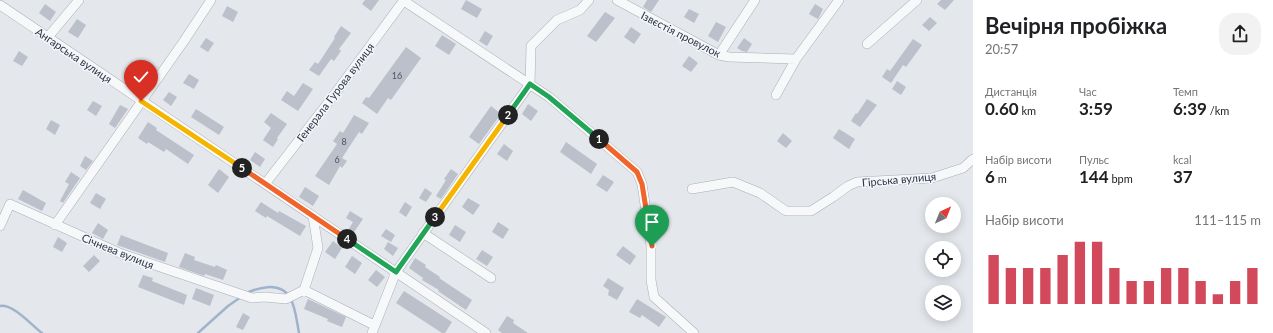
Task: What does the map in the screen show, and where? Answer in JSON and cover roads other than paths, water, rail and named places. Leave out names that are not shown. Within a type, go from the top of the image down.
[{"type":"street","points":[[48,37],[79,0]]},
{"type":"street","points":[[55,225],[211,0]]},
{"type":"street","points":[[404,0],[549,97],[637,172],[642,184],[652,246],[652,280],[654,297],[694,333]]},
{"type":"street","name":"Генерала Гурова вулиця","points":[[265,184],[337,91],[404,0]]},
{"type":"street","points":[[313,216],[318,248],[301,292],[373,329],[396,272],[530,84],[531,46],[557,20],[580,10],[589,0]]},
{"type":"street","name":"Ізвєстія провулок","points":[[617,0],[719,55],[729,57],[796,59]]},
{"type":"street","points":[[719,55],[755,0]]},
{"type":"street","points":[[776,95],[796,59],[840,0]]},
{"type":"street","points":[[867,44],[917,0]]},
{"type":"street","name":"Ангарська вулиця","points":[[0,5],[486,333]]},
{"type":"street","name":"Гірська вулиця","points":[[692,189],[732,182],[760,193],[786,211],[811,211],[848,186],[857,182],[932,178],[963,168],[973,159]]},
{"type":"street","name":"Січнева вулиця","points":[[0,226],[10,204],[122,254],[235,293],[252,298],[265,297],[286,299],[301,292]]},
{"type":"street","points":[[423,233],[491,278]]},
{"type":"waterway","points":[[245,294],[257,289],[269,287],[278,288],[284,291],[289,296],[295,309],[299,333]]},
{"type":"waterway","points":[[198,333],[228,306],[241,297]]},
{"type":"waterway","points":[[0,306],[11,308],[42,333]]}]
